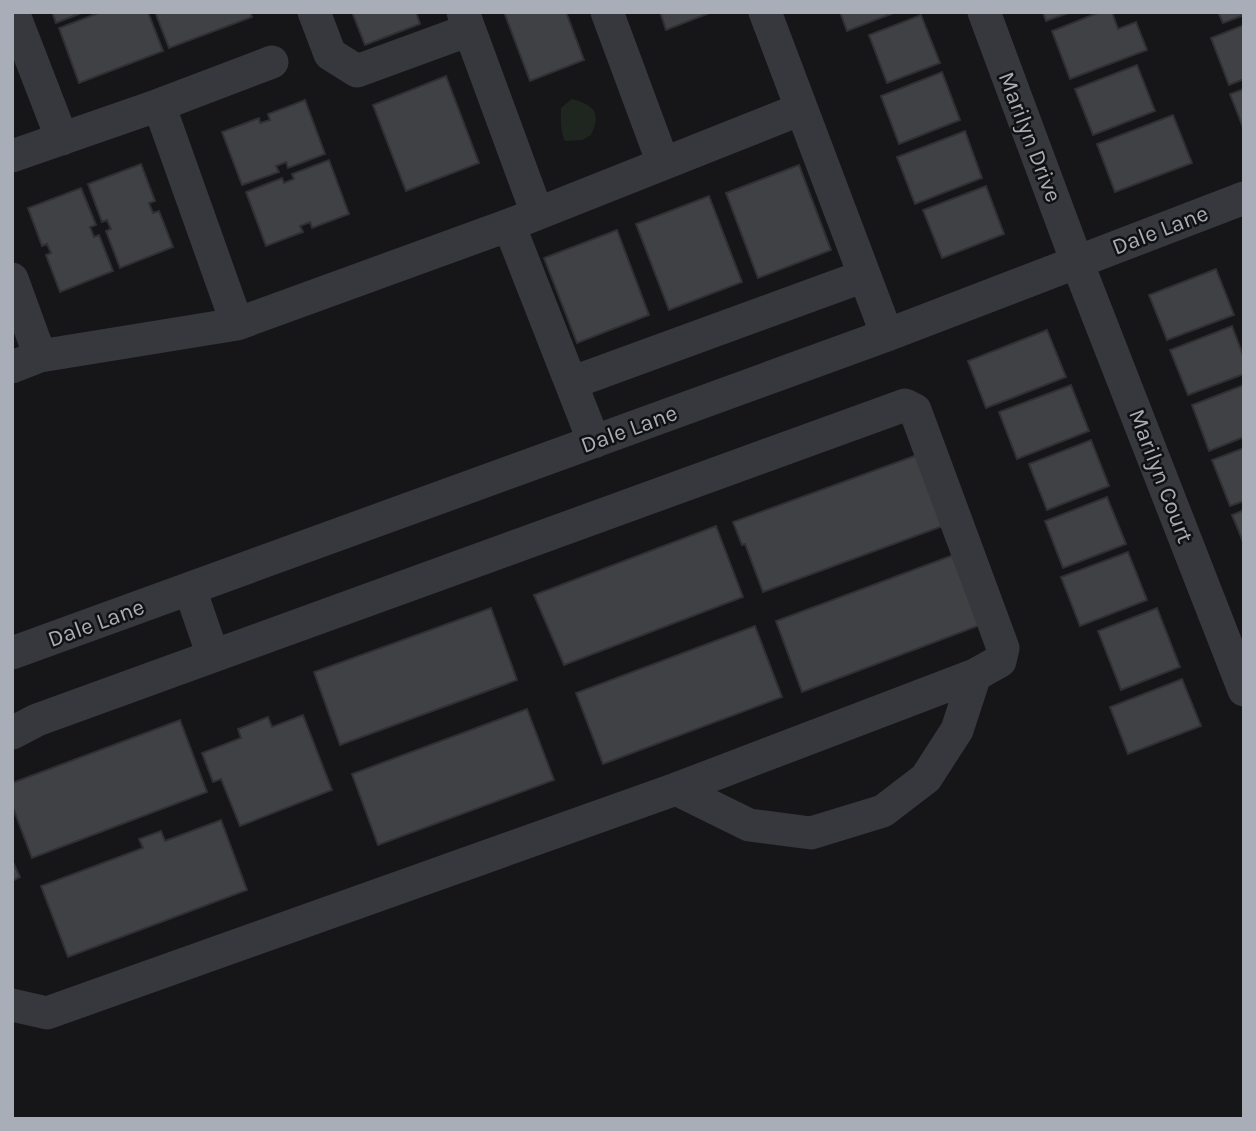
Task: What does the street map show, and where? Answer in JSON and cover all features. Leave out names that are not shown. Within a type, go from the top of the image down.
[{"type":"street","points":[[13,12],[62,139]]},
{"type":"street","points":[[314,12],[330,54],[357,71],[466,21],[571,383],[594,442]]},
{"type":"street","points":[[607,12],[663,163]]},
{"type":"street","points":[[765,12],[887,335]]},
{"type":"street","name":"Marilyn Drive","points":[[984,12],[1077,262]]},
{"type":"street","points":[[12,156],[272,62]]},
{"type":"street","points":[[159,105],[237,324]]},
{"type":"street","points":[[12,279],[26,361],[237,324],[523,219],[801,109]]},
{"type":"street","name":"Dale Lane","points":[[12,653],[887,335],[1244,198]]},
{"type":"street","name":"Marilyn Court","points":[[1077,262],[1244,690]]},
{"type":"street","points":[[571,383],[864,276]]},
{"type":"street","points":[[12,733],[37,720],[905,405],[915,410],[1003,648],[1000,661],[975,675],[676,789],[47,1013],[12,1005]]},
{"type":"street","points":[[190,589],[214,656]]},
{"type":"street","points":[[676,789],[749,825],[811,832],[883,811],[926,778],[957,730],[975,675]]},
{"type":"shaded area","points":[[572,99],[591,107],[596,121],[591,135],[582,140],[565,141],[561,108]]},
{"type":"building","points":[[52,12],[84,12],[56,23]]},
{"type":"building","points":[[101,12],[148,12],[163,51],[79,83],[59,28]]},
{"type":"building","points":[[155,12],[250,12],[252,17],[169,48]]},
{"type":"building","points":[[352,12],[416,12],[420,24],[365,45]]},
{"type":"building","points":[[504,12],[566,12],[584,60],[530,81]]},
{"type":"building","points":[[660,12],[712,12],[666,30]]},
{"type":"building","points":[[840,12],[896,12],[847,31]]},
{"type":"building","points":[[1043,12],[1071,12],[1046,21]]},
{"type":"building","points":[[1100,12],[1112,12],[1118,29],[1136,22],[1147,50],[1070,79],[1052,31]]},
{"type":"building","points":[[1218,12],[1244,12],[1244,15],[1223,23]]},
{"type":"building","points":[[921,15],[940,63],[887,83],[869,35]]},
{"type":"building","points":[[1244,25],[1244,79],[1229,85],[1211,38]]},
{"type":"building","points":[[1137,65],[1155,111],[1093,135],[1075,89]]},
{"type":"building","points":[[942,72],[960,120],[899,144],[881,96]]},
{"type":"building","points":[[446,76],[479,163],[406,191],[373,105]]},
{"type":"building","points":[[1244,89],[1244,130],[1230,94]]},
{"type":"building","points":[[305,100],[325,154],[288,168],[286,162],[276,166],[279,172],[242,185],[222,132],[259,118],[260,123],[270,120],[268,114]]},
{"type":"building","points":[[1173,115],[1192,163],[1115,192],[1097,144]]},
{"type":"building","points":[[965,131],[982,178],[915,204],[897,157]]},
{"type":"building","points":[[329,160],[349,214],[312,228],[310,222],[300,226],[303,232],[266,246],[246,192],[282,178],[284,183],[294,179],[292,174]]},
{"type":"building","points":[[141,164],[155,201],[149,203],[153,213],[159,211],[173,247],[120,268],[106,231],[111,229],[107,220],[102,222],[88,184]]},
{"type":"building","points":[[799,165],[831,250],[758,278],[726,193]]},
{"type":"building","points":[[986,186],[1004,234],[942,258],[923,210]]},
{"type":"building","points":[[81,188],[96,225],[90,227],[94,237],[99,235],[113,271],[60,292],[46,255],[51,253],[47,244],[42,246],[28,208]]},
{"type":"building","points":[[709,196],[742,282],[669,310],[636,224]]},
{"type":"building","points":[[617,230],[649,315],[577,343],[544,258]]},
{"type":"building","points":[[1216,269],[1234,315],[1167,340],[1149,295]]},
{"type":"building","points":[[1232,326],[1244,358],[1244,374],[1188,395],[1170,350]]},
{"type":"building","points":[[1047,330],[1066,377],[986,408],[968,361]]},
{"type":"building","points":[[1071,385],[1089,431],[1017,459],[999,412]]},
{"type":"building","points":[[1244,385],[1244,437],[1209,451],[1192,405]]},
{"type":"building","points":[[1091,440],[1109,486],[1047,510],[1029,464]]},
{"type":"building","points":[[1244,448],[1244,501],[1230,506],[1212,460]]},
{"type":"building","points":[[917,455],[943,526],[763,592],[745,544],[742,545],[733,522]]},
{"type":"building","points":[[1107,497],[1126,544],[1063,568],[1045,521]]},
{"type":"building","points":[[1244,510],[1244,544],[1232,515]]},
{"type":"building","points":[[716,526],[743,597],[564,665],[534,595]]},
{"type":"building","points":[[1128,552],[1147,600],[1080,626],[1061,577]]},
{"type":"building","points":[[956,554],[983,624],[802,692],[776,621]]},
{"type":"building","points":[[491,608],[517,680],[340,745],[314,672]]},
{"type":"building","points":[[1157,608],[1180,667],[1121,690],[1098,631]]},
{"type":"building","points":[[755,626],[782,697],[603,764],[576,693]]},
{"type":"building","points":[[1182,679],[1201,726],[1128,754],[1110,707]]},
{"type":"building","points":[[527,709],[554,780],[378,845],[352,774]]},
{"type":"building","points":[[303,715],[332,790],[240,826],[221,779],[213,782],[202,753],[241,738],[238,729],[268,717],[272,727]]},
{"type":"building","points":[[180,720],[207,792],[32,858],[12,805],[12,783]]},
{"type":"building","points":[[221,820],[247,890],[68,957],[41,886],[143,848],[139,839],[161,831],[165,841]]},
{"type":"building","points":[[12,860],[20,877],[12,881]]}]
